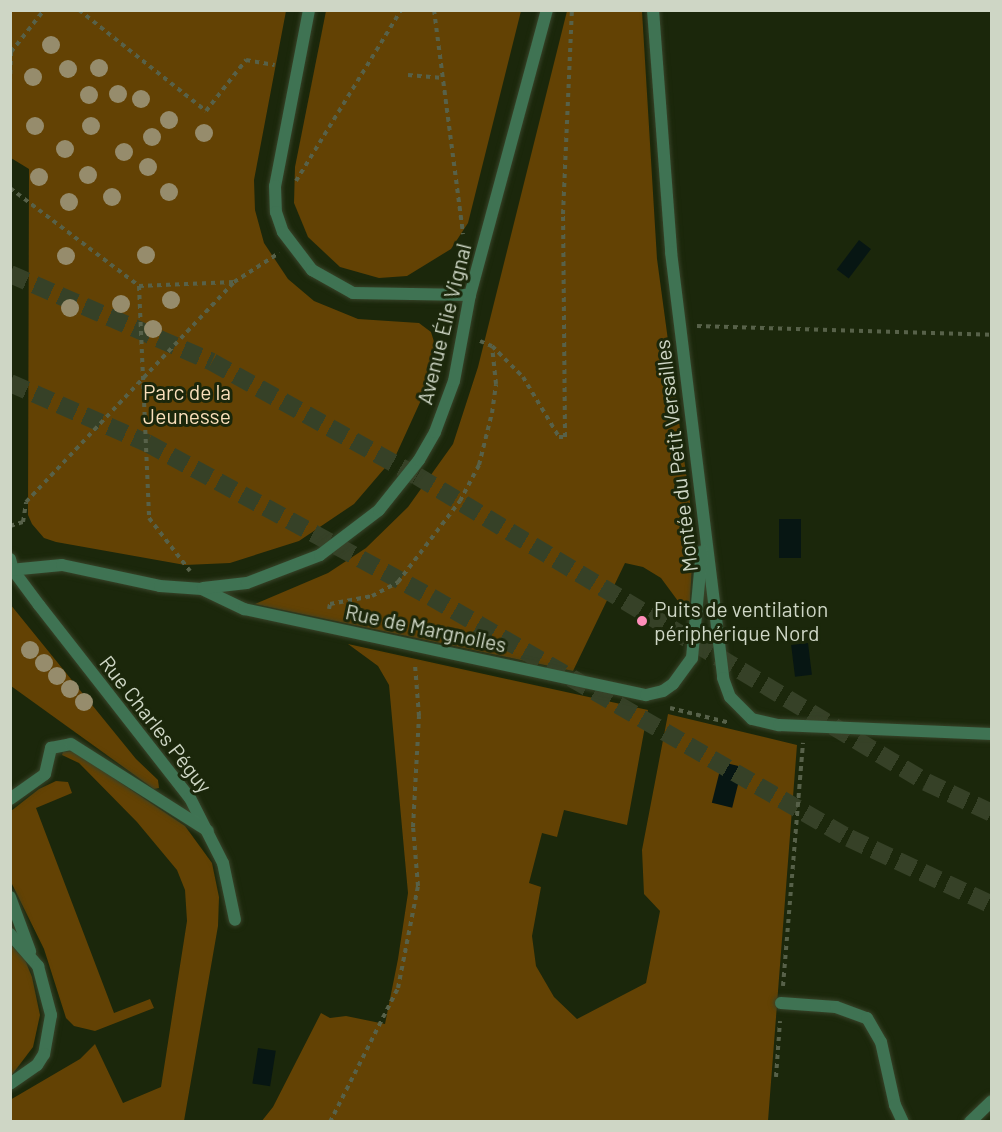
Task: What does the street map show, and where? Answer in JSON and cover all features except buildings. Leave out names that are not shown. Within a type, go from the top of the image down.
[{"type":"street","points":[[309,10],[275,186],[276,213],[291,245],[312,270],[353,292],[470,295]]},
{"type":"street","name":"Avenue Élie Vignal","points":[[202,589],[247,584],[287,571],[320,555],[379,510],[419,460],[435,432],[465,336],[470,295],[547,10]]},
{"type":"street","name":"Montée du Petit Versailles","points":[[654,10],[671,252],[723,678],[730,697],[752,719]]},
{"type":"street","points":[[646,695],[663,691],[673,684],[692,658],[704,526]]},
{"type":"street","name":"Rue de Margnolles","points":[[11,566],[62,565],[160,586],[202,589],[244,609],[646,695]]},
{"type":"street","name":"Rue Charles Péguy","points":[[11,566],[190,798],[209,831],[226,873],[235,920]]},
{"type":"street","points":[[752,719],[804,728],[992,734]]},
{"type":"street","points":[[10,799],[45,774],[51,748],[71,744],[209,831]]},
{"type":"street","points":[[10,897],[50,1002],[48,1042],[37,1065],[10,1084]]},
{"type":"street","points":[[10,933],[32,955]]},
{"type":"street","points":[[781,1003],[836,1007],[867,1018],[881,1042],[895,1106],[903,1122]]},
{"type":"street","points":[[970,1122],[992,1101]]},
{"type":"path","points":[[10,83],[11,52],[44,10]]},
{"type":"path","points":[[79,10],[206,111],[246,60],[275,65]]},
{"type":"path","points":[[276,213],[401,10]]},
{"type":"path","points":[[434,10],[463,234]]},
{"type":"path","points":[[465,336],[492,346],[531,387],[559,437],[565,437],[563,214],[572,10]]},
{"type":"path","points":[[408,75],[443,78]]},
{"type":"path","points":[[10,188],[139,286],[234,282]]},
{"type":"path","points":[[10,526],[23,522],[26,502],[234,282],[291,245]]},
{"type":"path","points":[[139,286],[149,518],[202,589]]},
{"type":"path","points":[[680,327],[725,325],[756,326],[763,331],[992,334]]},
{"type":"path","points":[[330,604],[372,596],[398,582],[460,501],[478,465],[492,413],[496,384],[492,346]]},
{"type":"path","points":[[330,1122],[398,988],[418,886],[413,827],[419,716],[414,645]]},
{"type":"path","points":[[646,695],[678,713],[734,724],[752,719]]},
{"type":"path","points":[[776,1077],[804,728]]},
{"type":"green space","name":"Parc de la Jeunesse","points":[[10,11],[286,11],[254,180],[255,210],[264,243],[288,279],[314,301],[358,319],[419,323],[431,332],[435,345],[427,387],[396,455],[354,504],[299,541],[230,563],[185,565],[56,542],[44,538],[32,524],[28,515],[29,169],[11,158]]},
{"type":"green space","points":[[326,11],[521,11],[468,223],[451,249],[407,276],[379,278],[340,267],[308,237],[294,203],[295,167]]},
{"type":"green space","points":[[567,11],[642,11],[657,259],[694,532],[689,616],[661,578],[643,567],[625,563],[573,671],[255,604],[328,573],[366,548],[408,507],[453,444],[478,367]]},
{"type":"green space","points":[[10,604],[136,759],[158,780],[159,788],[154,789],[11,686]]},
{"type":"green space","points":[[348,644],[648,710],[627,825],[564,810],[557,837],[542,833],[529,883],[541,887],[532,936],[536,966],[554,997],[577,1019],[646,983],[660,911],[644,894],[642,850],[668,714],[797,745],[768,1121],[261,1122],[273,1107],[321,1013],[330,1018],[346,1016],[385,1024],[398,959],[408,893],[389,685],[378,666]]},
{"type":"green space","points":[[73,751],[185,826],[212,863],[219,897],[218,926],[184,1121],[11,1121],[10,1100],[80,1059],[95,1044],[123,1103],[161,1087],[187,921],[185,890],[177,870],[137,822],[79,763],[62,755],[63,752]]},
{"type":"green space","points":[[56,781],[68,782],[72,793],[36,808],[114,1013],[150,999],[154,1008],[95,1031],[74,1026],[66,1018],[44,949],[11,882],[11,811],[39,789]]},
{"type":"green space","points":[[10,944],[25,960],[32,977],[40,1015],[33,1047],[11,1076]]},
{"type":"shaded area","points":[[859,240],[871,249],[849,279],[837,270]]},
{"type":"shaded area","points":[[779,519],[801,519],[801,558],[779,558]]},
{"type":"shaded area","points":[[808,643],[812,675],[795,677],[791,645]]},
{"type":"shaded area","points":[[722,762],[742,767],[732,808],[712,803]]},
{"type":"shaded area","points":[[258,1048],[276,1051],[270,1086],[252,1084]]},
{"type":"tunnel","points":[[10,274],[212,362],[417,476],[926,782],[992,813]]},
{"type":"tunnel","points":[[10,383],[147,443],[431,597],[849,838],[992,905]]},
{"type":"place","name":"Puits de ventilation périphérique Nord","points":[[642,621]]}]
